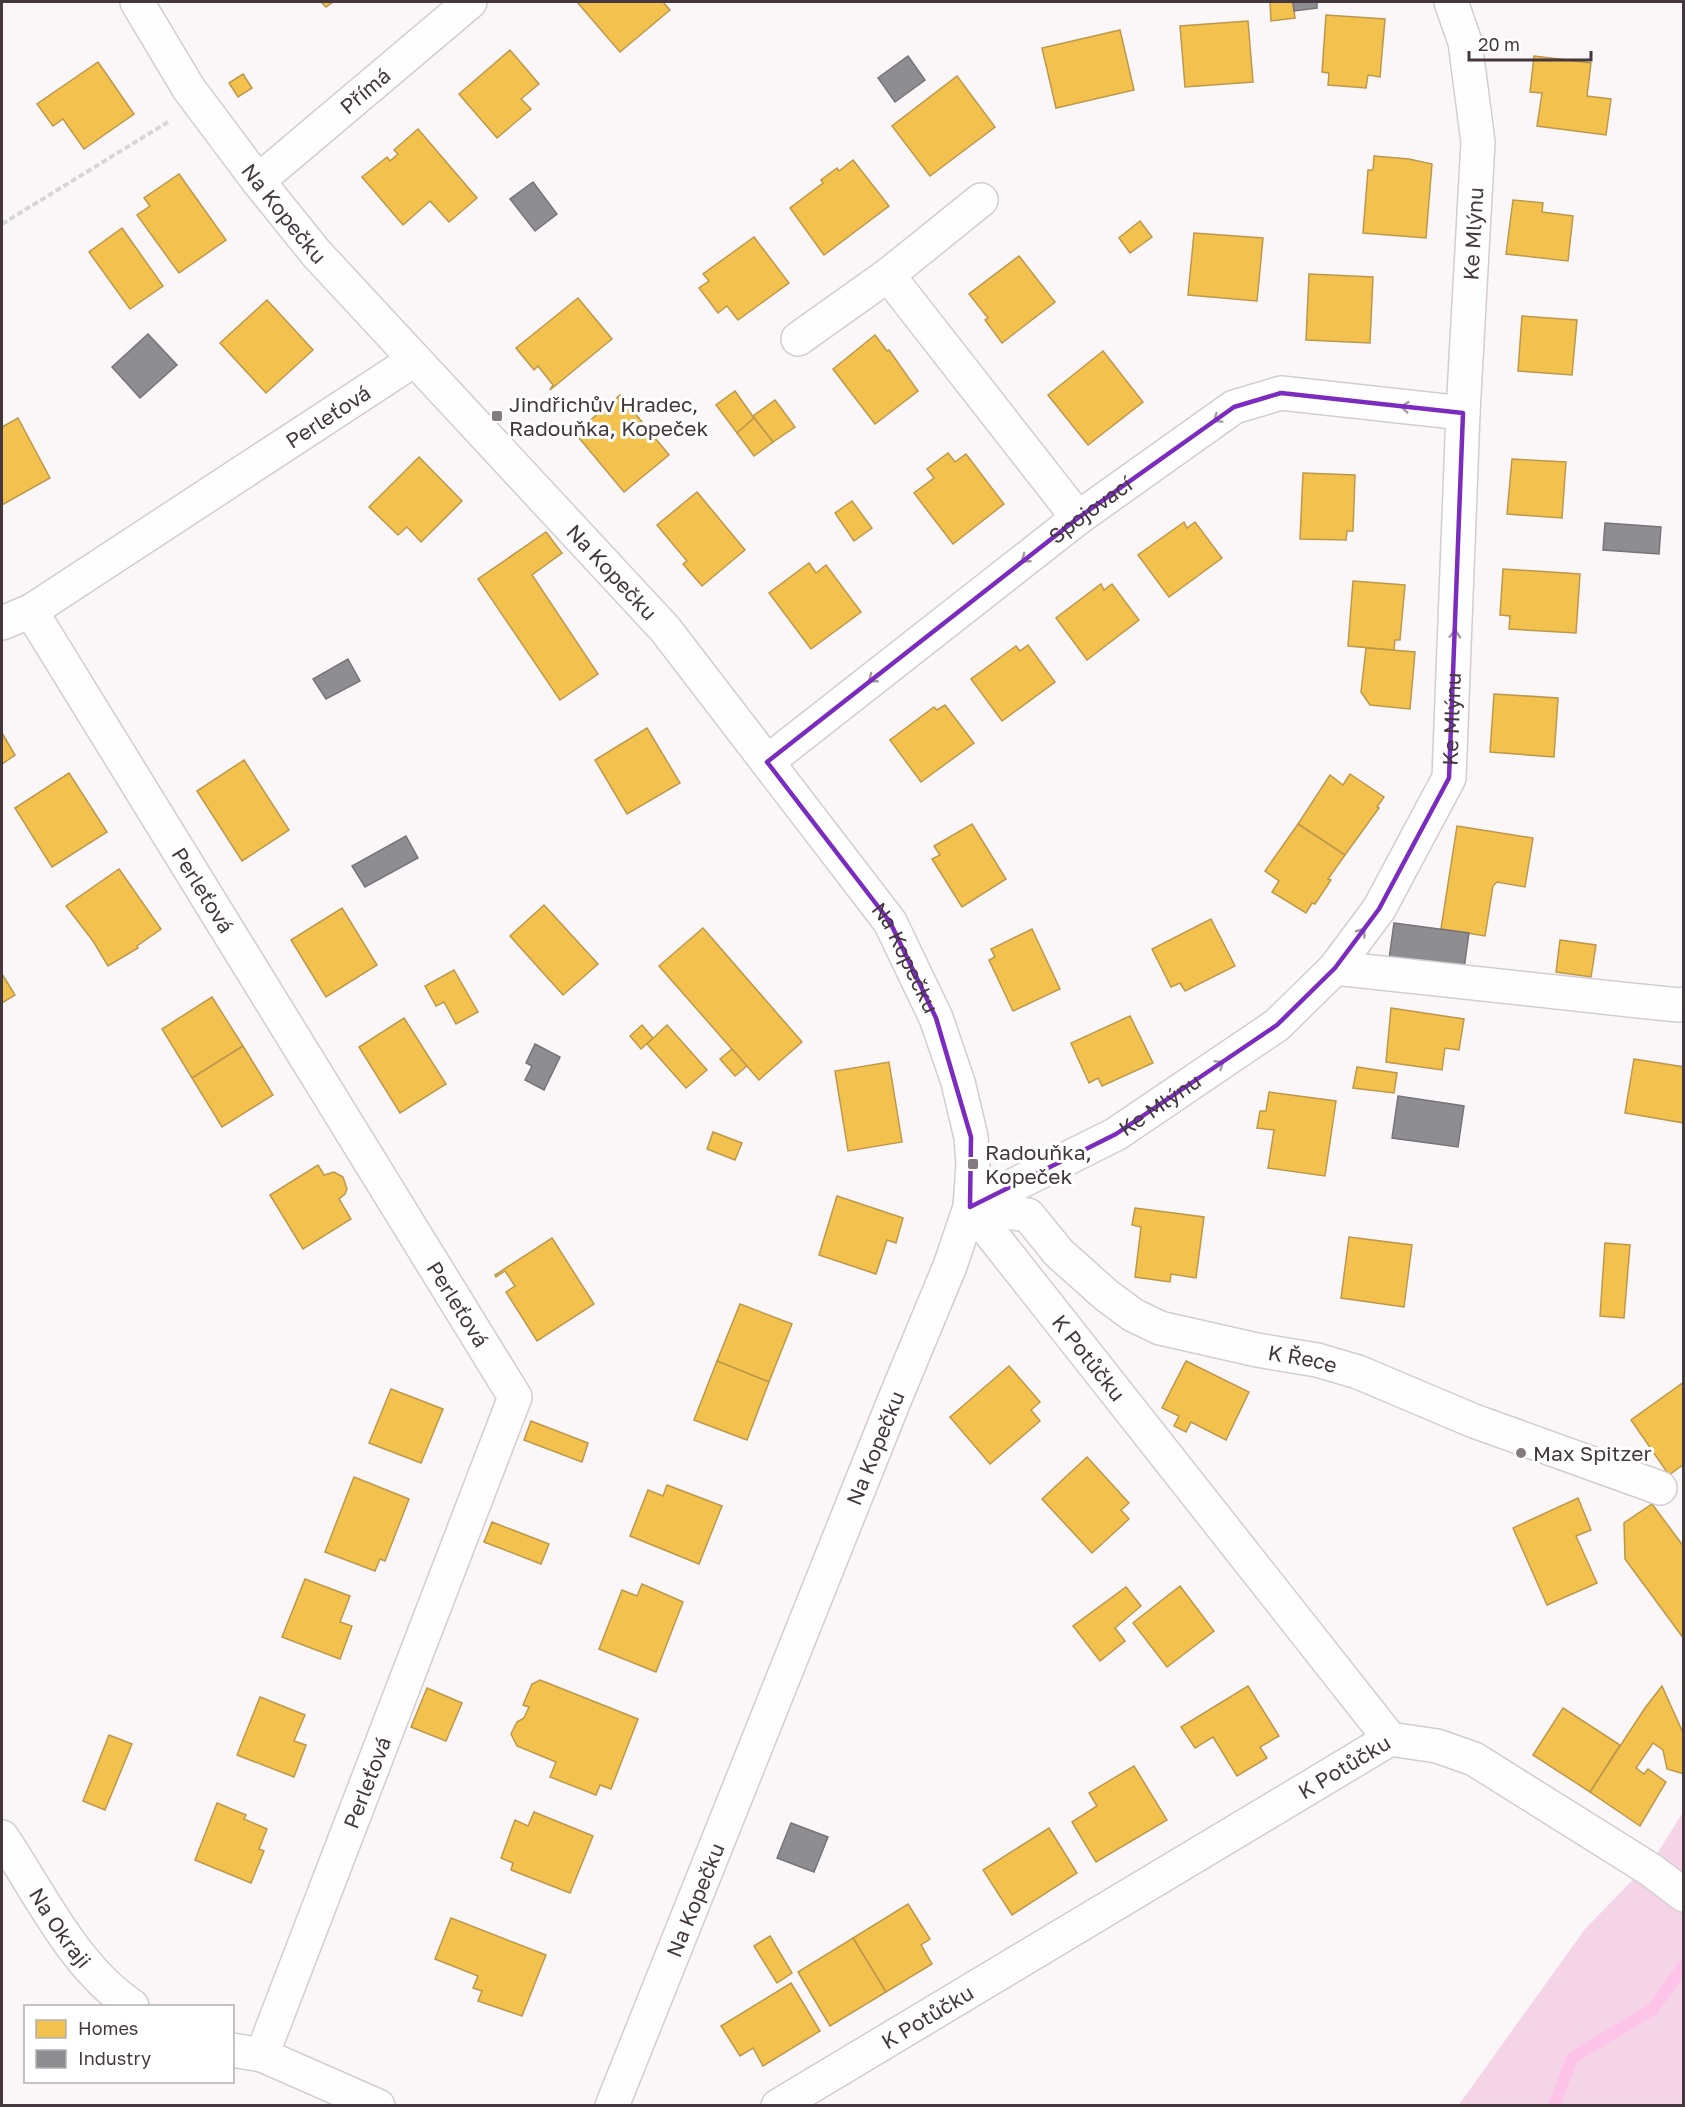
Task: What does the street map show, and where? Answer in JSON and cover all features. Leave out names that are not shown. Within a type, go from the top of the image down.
[{"type":"street","name":"Na Kopečku","points":[[137,2],[199,103],[316,253],[665,629],[890,922],[936,1018],[958,1082],[971,1137],[973,1164],[970,1207],[950,1266],[612,2106]]},
{"type":"street","name":"Přímá","points":[[258,181],[471,2]]},
{"type":"street","name":"Ke Mlýnu","points":[[970,1207],[1116,1134],[1277,1025],[1335,968],[1379,909],[1449,778],[1463,413],[1478,142],[1465,42],[1451,2]]},
{"type":"street","points":[[798,339],[888,275],[981,200]]},
{"type":"street","points":[[888,275],[1078,518]]},
{"type":"street","name":"Perleťová","points":[[2,623],[31,611],[414,360]]},
{"type":"street","name":"Spojovací","points":[[767,762],[1078,518],[1234,407],[1281,393],[1463,413]]},
{"type":"street","name":"Perleťová","points":[[31,611],[515,1397],[247,2052]]},
{"type":"street","points":[[1335,968],[1683,1004]]},
{"type":"street","name":"K Řece","points":[[970,1207],[1028,1215],[1059,1252],[1106,1295],[1133,1315],[1160,1328],[1257,1350],[1317,1360],[1358,1372],[1474,1421],[1660,1488]]},
{"type":"street","name":"K Potůčku","points":[[778,2106],[1390,1739],[970,1207]]},
{"type":"street","points":[[1390,1739],[1437,1746],[1474,1759],[1652,1870],[1683,1895]]},
{"type":"street","name":"Na Okraji","points":[[2,1838],[27,1874],[54,1920],[88,1966],[129,2005]]},
{"type":"street","points":[[247,2052],[378,2106]]},
{"type":"path","points":[[2,224],[199,103]]},
{"type":"highlighted area","points":[[1281,393],[1463,413],[1449,778],[1379,909],[1335,968],[1277,1025],[1116,1134],[970,1207],[971,1137],[936,1018],[890,922],[767,762],[1078,518],[1234,407]]},
{"type":"shaded area","points":[[1683,1812],[1683,2105],[1458,2106],[1585,1929],[1655,1857]]},
{"type":"building: Homes","points":[[321,2],[333,2],[326,7]]},
{"type":"building: Homes","points":[[577,2],[663,2],[670,10],[620,52]]},
{"type":"building: Homes","points":[[1270,2],[1293,2],[1295,18],[1271,21]]},
{"type":"building: Homes","points":[[1326,15],[1385,19],[1380,77],[1368,75],[1366,88],[1328,85],[1329,73],[1322,72]]},
{"type":"building: Homes","points":[[1248,21],[1253,82],[1185,87],[1180,26]]},
{"type":"building: Homes","points":[[1120,30],[1134,90],[1056,108],[1042,48]]},
{"type":"building: Homes","points":[[510,50],[539,84],[521,99],[531,109],[497,138],[459,94]]},
{"type":"building: Homes","points":[[1534,56],[1591,63],[1587,96],[1611,99],[1606,135],[1537,126],[1542,93],[1530,92]]},
{"type":"building: Homes","points":[[98,62],[134,114],[84,149],[63,119],[53,126],[37,104]]},
{"type":"building: Homes","points":[[243,74],[252,88],[238,97],[229,83]]},
{"type":"building: Homes","points":[[957,76],[995,127],[930,176],[892,126]]},
{"type":"building: Homes","points":[[418,129],[477,198],[449,222],[430,201],[403,225],[362,177],[387,157],[390,161],[398,154],[394,150]]},
{"type":"building: Homes","points":[[1374,156],[1409,159],[1432,164],[1426,238],[1363,233],[1368,170],[1373,170]]},
{"type":"building: Homes","points":[[853,160],[889,206],[824,255],[790,208],[823,183],[821,180],[837,168],[839,171]]},
{"type":"building: Homes","points":[[179,174],[226,240],[179,273],[137,215],[150,206],[144,198]]},
{"type":"building: Homes","points":[[1513,200],[1543,203],[1542,212],[1573,216],[1568,261],[1506,254]]},
{"type":"building: Homes","points":[[1140,221],[1152,237],[1130,253],[1119,238]]},
{"type":"building: Homes","points":[[122,228],[163,286],[130,309],[89,252]]},
{"type":"building: Homes","points":[[1194,233],[1263,238],[1257,301],[1188,295]]},
{"type":"building: Homes","points":[[754,237],[789,283],[738,320],[727,306],[718,313],[699,288],[709,281],[703,274]]},
{"type":"building: Homes","points":[[1019,256],[1055,302],[1002,343],[985,320],[988,318],[969,294]]},
{"type":"building: Homes","points":[[1309,274],[1373,277],[1370,343],[1306,340]]},
{"type":"building: Homes","points":[[578,298],[612,339],[550,390],[553,385],[538,366],[534,370],[516,348]]},
{"type":"building: Homes","points":[[267,300],[313,350],[266,393],[220,343]]},
{"type":"building: Homes","points":[[1522,316],[1577,320],[1572,375],[1518,371]]},
{"type":"building: Homes","points":[[875,335],[887,351],[889,350],[918,391],[875,424],[833,369]]},
{"type":"building: Homes","points":[[1103,351],[1143,402],[1088,445],[1048,395]]},
{"type":"building: Homes","points":[[735,391],[754,418],[737,433],[716,405]]},
{"type":"building: Homes","points":[[620,395],[669,455],[624,492],[575,433]]},
{"type":"building: Homes","points":[[775,400],[795,427],[773,442],[753,416]]},
{"type":"building: Homes","points":[[18,418],[50,478],[2,505],[2,427]]},
{"type":"building: Homes","points":[[754,418],[773,442],[754,456],[737,433]]},
{"type":"building: Homes","points":[[948,453],[955,462],[966,454],[1004,504],[953,544],[914,493],[934,478],[927,469]]},
{"type":"building: Homes","points":[[419,457],[462,501],[421,542],[407,527],[398,535],[369,507]]},
{"type":"building: Homes","points":[[1512,459],[1566,462],[1562,518],[1507,514]]},
{"type":"building: Homes","points":[[1303,473],[1355,475],[1353,531],[1347,531],[1346,540],[1300,539]]},
{"type":"building: Homes","points":[[697,492],[745,550],[702,586],[683,564],[687,561],[657,525]]},
{"type":"building: Homes","points":[[852,501],[872,528],[854,541],[835,513]]},
{"type":"building: Homes","points":[[1184,522],[1187,528],[1195,522],[1222,558],[1169,597],[1138,555]]},
{"type":"building: Homes","points":[[546,532],[562,553],[532,575],[598,674],[560,700],[478,579]]},
{"type":"building: Homes","points":[[809,563],[816,573],[826,565],[861,612],[811,649],[769,593]]},
{"type":"building: Homes","points":[[1503,569],[1580,574],[1576,633],[1509,629],[1510,616],[1500,615]]},
{"type":"building: Homes","points":[[1353,581],[1405,585],[1400,640],[1395,640],[1394,650],[1348,646]]},
{"type":"building: Homes","points":[[1101,584],[1104,590],[1112,584],[1139,620],[1087,660],[1056,618]]},
{"type":"building: Homes","points":[[1028,645],[1055,682],[1002,721],[971,679],[1016,646],[1020,651]]},
{"type":"building: Homes","points":[[1366,648],[1415,652],[1410,709],[1370,705],[1361,692]]},
{"type":"building: Homes","points":[[1494,694],[1558,698],[1554,757],[1490,752]]},
{"type":"building: Homes","points":[[945,705],[974,743],[921,782],[890,740],[934,707],[937,710]]},
{"type":"building: Homes","points":[[647,728],[680,783],[627,814],[595,760]]},
{"type":"building: Homes","points":[[2,733],[15,755],[2,764]]},
{"type":"building: Homes","points":[[244,760],[289,830],[242,861],[197,791]]},
{"type":"building: Homes","points":[[69,773],[107,832],[52,867],[15,808]]},
{"type":"building: Homes","points":[[1350,774],[1384,797],[1377,807],[1379,808],[1345,855],[1298,824],[1330,775],[1343,785]]},
{"type":"building: Homes","points":[[972,824],[1006,879],[962,907],[932,859],[940,855],[934,846]]},
{"type":"building: Homes","points":[[1298,824],[1345,855],[1328,879],[1331,880],[1315,904],[1312,903],[1306,913],[1272,892],[1279,881],[1265,871]]},
{"type":"building: Homes","points":[[1457,826],[1533,838],[1525,887],[1497,882],[1493,886],[1485,936],[1441,929]]},
{"type":"building: Homes","points":[[119,869],[161,929],[137,946],[138,948],[108,966],[93,941],[66,906]]},
{"type":"building: Homes","points":[[544,905],[598,964],[563,995],[510,936]]},
{"type":"building: Homes","points":[[342,908],[377,965],[326,997],[291,940]]},
{"type":"building: Homes","points":[[1211,919],[1235,966],[1185,991],[1180,983],[1171,987],[1152,949]]},
{"type":"building: Homes","points":[[703,928],[802,1042],[759,1080],[659,966]]},
{"type":"building: Homes","points":[[1032,929],[1060,989],[1013,1011],[989,960],[995,957],[991,949]]},
{"type":"building: Homes","points":[[1560,940],[1596,945],[1591,977],[1556,972]]},
{"type":"building: Homes","points":[[454,970],[478,1012],[456,1024],[444,1002],[436,1006],[425,986]]},
{"type":"building: Homes","points":[[2,974],[15,995],[2,1003]]},
{"type":"building: Homes","points":[[212,997],[243,1046],[192,1078],[162,1029]]},
{"type":"building: Homes","points":[[1391,1008],[1464,1019],[1459,1050],[1445,1048],[1442,1070],[1386,1062]]},
{"type":"building: Homes","points":[[1130,1016],[1153,1063],[1102,1086],[1098,1078],[1089,1083],[1071,1043]]},
{"type":"building: Homes","points":[[404,1018],[446,1084],[400,1113],[359,1047]]},
{"type":"building: Homes","points":[[642,1025],[653,1038],[641,1049],[630,1036]]},
{"type":"building: Homes","points":[[667,1025],[707,1070],[686,1088],[647,1044]]},
{"type":"building: Homes","points":[[243,1046],[273,1095],[222,1127],[192,1078]]},
{"type":"building: Homes","points":[[732,1049],[747,1066],[735,1076],[720,1059]]},
{"type":"building: Homes","points":[[1634,1059],[1684,1067],[1684,1123],[1625,1113]]},
{"type":"building: Homes","points":[[889,1062],[902,1142],[848,1151],[835,1071]]},
{"type":"building: Homes","points":[[1357,1067],[1397,1073],[1394,1093],[1353,1088]]},
{"type":"building: Homes","points":[[1269,1092],[1336,1101],[1325,1176],[1268,1168],[1274,1130],[1257,1128],[1260,1111],[1266,1111]]},
{"type":"building: Homes","points":[[713,1132],[742,1143],[735,1160],[707,1149]]},
{"type":"building: Homes","points":[[318,1165],[324,1175],[334,1172],[343,1177],[347,1189],[339,1199],[351,1219],[303,1249],[270,1195]]},
{"type":"building: Homes","points":[[837,1196],[903,1218],[896,1243],[887,1240],[876,1274],[819,1255]]},
{"type":"building: Homes","points":[[1135,1208],[1204,1217],[1196,1278],[1171,1274],[1170,1282],[1135,1277],[1141,1227],[1132,1225]]},
{"type":"building: Homes","points":[[1349,1237],[1412,1245],[1404,1307],[1341,1298]]},
{"type":"building: Homes","points":[[552,1238],[594,1304],[537,1341],[506,1292],[515,1286],[505,1271],[496,1277],[495,1275]]},
{"type":"building: Homes","points":[[1605,1243],[1630,1245],[1624,1318],[1600,1316]]},
{"type":"building: Homes","points":[[740,1304],[792,1324],[769,1382],[717,1361]]},
{"type":"building: Homes","points":[[717,1361],[769,1382],[747,1440],[694,1420]]},
{"type":"building: Homes","points":[[1186,1361],[1249,1392],[1226,1440],[1191,1422],[1186,1432],[1174,1426],[1179,1416],[1162,1408]]},
{"type":"building: Homes","points":[[1009,1366],[1040,1402],[1031,1410],[1040,1421],[990,1464],[950,1417]]},
{"type":"building: Homes","points":[[1684,1382],[1684,1464],[1669,1475],[1631,1420]]},
{"type":"building: Homes","points":[[391,1389],[443,1409],[421,1463],[369,1443]]},
{"type":"building: Homes","points":[[531,1421],[588,1443],[582,1462],[524,1440]]},
{"type":"building: Homes","points":[[1087,1457],[1129,1503],[1121,1510],[1129,1519],[1092,1553],[1042,1499]]},
{"type":"building: Homes","points":[[354,1477],[409,1499],[385,1561],[380,1559],[375,1571],[325,1552]]},
{"type":"building: Homes","points":[[667,1485],[722,1506],[699,1564],[630,1536],[648,1490],[663,1496]]},
{"type":"building: Homes","points":[[1578,1498],[1591,1530],[1576,1536],[1597,1583],[1547,1605],[1513,1528]]},
{"type":"building: Homes","points":[[1652,1504],[1684,1547],[1684,1639],[1625,1559],[1624,1523]]},
{"type":"building: Homes","points":[[492,1522],[549,1544],[541,1564],[484,1542]]},
{"type":"building: Homes","points":[[305,1579],[350,1596],[340,1622],[352,1626],[340,1659],[282,1637]]},
{"type":"building: Homes","points":[[642,1584],[683,1602],[656,1672],[599,1649],[622,1590],[637,1596]]},
{"type":"building: Homes","points":[[1180,1586],[1214,1631],[1167,1667],[1133,1623]]},
{"type":"building: Homes","points":[[1126,1587],[1141,1606],[1115,1628],[1125,1641],[1100,1661],[1073,1626]]},
{"type":"building: Homes","points":[[540,1680],[638,1719],[611,1789],[600,1785],[596,1795],[550,1777],[556,1762],[517,1746],[511,1734],[517,1722],[524,1718],[529,1707],[523,1705],[532,1684]]},
{"type":"building: Homes","points":[[1248,1686],[1279,1736],[1260,1747],[1267,1758],[1237,1776],[1213,1737],[1195,1748],[1181,1727]]},
{"type":"building: Homes","points":[[1662,1686],[1684,1735],[1684,1774],[1667,1769],[1663,1750],[1653,1743],[1636,1768],[1644,1774],[1648,1769],[1666,1782],[1640,1826],[1590,1792]]},
{"type":"building: Homes","points":[[427,1688],[462,1703],[446,1741],[411,1727]]},
{"type":"building: Homes","points":[[260,1697],[305,1715],[294,1741],[306,1745],[294,1777],[237,1755]]},
{"type":"building: Homes","points":[[1563,1708],[1620,1745],[1590,1792],[1533,1755]]},
{"type":"building: Homes","points":[[109,1735],[132,1744],[105,1810],[83,1801]]},
{"type":"building: Homes","points":[[1134,1766],[1167,1820],[1096,1862],[1072,1822],[1097,1806],[1089,1793]]},
{"type":"building: Homes","points":[[217,1803],[246,1815],[244,1819],[267,1829],[259,1849],[264,1851],[251,1883],[195,1860]]},
{"type":"building: Homes","points":[[534,1812],[593,1836],[570,1893],[511,1870],[513,1863],[501,1858],[515,1820],[528,1826]]},
{"type":"building: Homes","points":[[1049,1828],[1077,1873],[1012,1915],[983,1870]]},
{"type":"building: Homes","points":[[908,1904],[930,1939],[921,1945],[932,1964],[886,1992],[853,1938]]},
{"type":"building: Homes","points":[[451,1918],[546,1955],[522,2016],[478,2001],[482,1991],[473,1988],[478,1976],[435,1959]]},
{"type":"building: Homes","points":[[770,1936],[792,1973],[777,1983],[754,1946]]},
{"type":"building: Homes","points":[[853,1938],[886,1992],[830,2026],[798,1972]]},
{"type":"building: Homes","points":[[791,1983],[820,2031],[763,2066],[753,2048],[740,2056],[721,2026]]},
{"type":"building: Industry","points":[[1293,2],[1317,2],[1317,8],[1294,11]]},
{"type":"building: Industry","points":[[908,56],[925,80],[895,102],[878,78]]},
{"type":"building: Industry","points":[[533,182],[557,214],[535,231],[510,199]]},
{"type":"building: Industry","points":[[148,334],[177,365],[140,398],[112,367]]},
{"type":"building: Industry","points":[[1605,523],[1661,527],[1659,554],[1603,550]]},
{"type":"building: Industry","points":[[348,659],[360,681],[326,699],[313,679]]},
{"type":"building: Industry","points":[[406,836],[418,858],[365,887],[352,866]]},
{"type":"building: Industry","points":[[1394,923],[1469,933],[1464,969],[1389,959]]},
{"type":"building: Industry","points":[[535,1044],[560,1057],[544,1090],[525,1080],[532,1066],[526,1063]]},
{"type":"building: Industry","points":[[1398,1096],[1464,1106],[1458,1147],[1392,1138]]},
{"type":"building: Industry","points":[[791,1823],[828,1837],[814,1872],[777,1858]]},
{"type":"waterway","points":[[1554,2106],[1572,2058],[1653,2009],[1684,1965]]},
{"type":"place","name":"Jindřichův Hradec, Radouňka, Kopeček","points":[[497,416]]},
{"type":"place","name":"Radouňka, Kopeček","points":[[973,1164]]},
{"type":"place","name":"Max Spitzer","points":[[1521,1453]]}]
